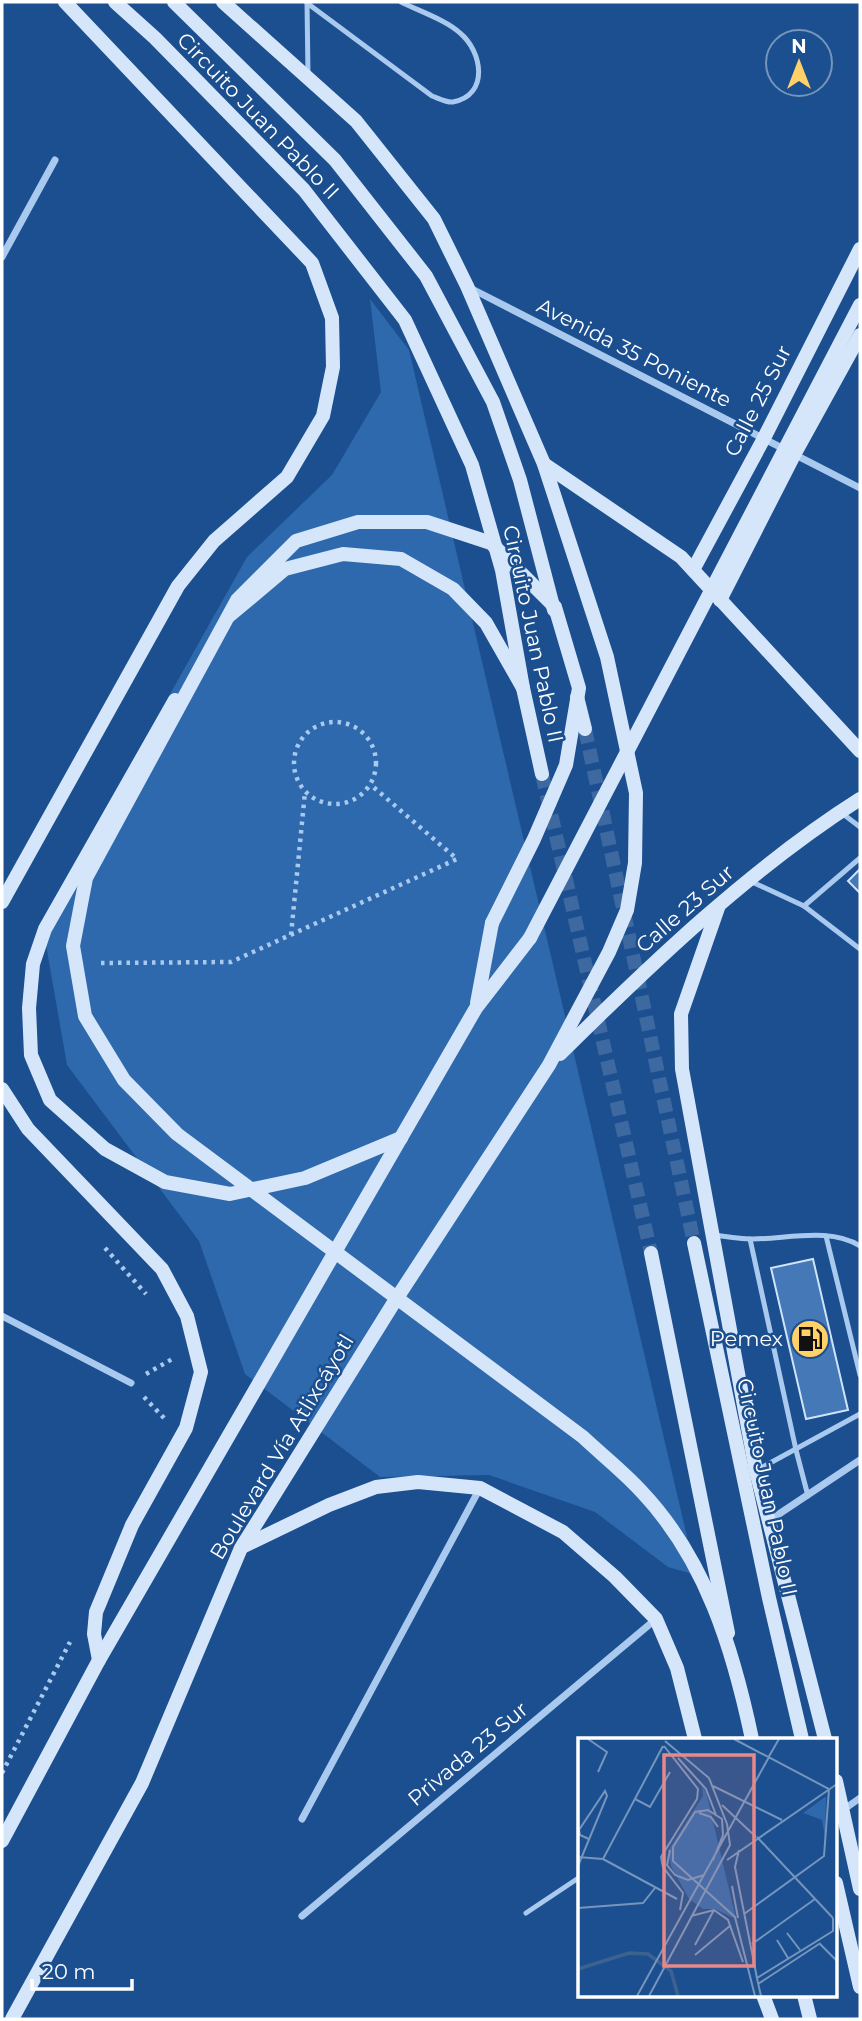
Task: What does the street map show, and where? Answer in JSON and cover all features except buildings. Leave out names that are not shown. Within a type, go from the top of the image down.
[{"type":"main road","points":[[2,902],[178,586],[214,541],[287,477],[323,416],[333,367],[332,318],[312,262],[65,2]]},
{"type":"main road","name":"Circuito Juan Pablo II","points":[[115,2],[155,38],[304,190],[405,320],[472,465],[502,570],[542,774]]},
{"type":"main road","name":"Circuito Juan Pablo II","points":[[174,2],[335,160],[426,276],[493,402],[516,467],[585,729]]},
{"type":"main road","points":[[223,2],[355,121],[433,219],[467,286],[544,464],[607,657],[636,793],[635,863],[627,909],[610,953],[549,1065]]},
{"type":"main road","name":"Calle 25 Sur","points":[[693,570],[763,440],[860,249]]},
{"type":"main road","points":[[2,1841],[99,1660],[476,1007],[530,938],[860,304]]},
{"type":"main road","points":[[720,600],[794,455],[860,335]]},
{"type":"main road","points":[[544,464],[681,557],[860,751]]},
{"type":"main road","points":[[476,1007],[492,923],[534,839],[566,765],[579,688],[555,607],[491,543],[427,522],[358,522],[296,541],[237,600],[86,878],[73,946],[85,1016],[124,1080],[177,1134],[583,1437],[642,1492],[687,1549],[719,1617],[740,1684],[751,1738]]},
{"type":"main road","points":[[401,1138],[305,1178],[230,1194],[165,1182],[105,1149],[50,1100],[31,1055],[29,1007],[33,964],[45,929],[216,628],[285,569],[344,554],[401,559],[453,589],[486,623],[523,688]]},
{"type":"main road","name":"Calle 23 Sur","points":[[549,1065],[650,966],[749,880],[860,799]]},
{"type":"main road","points":[[718,908],[681,1014],[682,1069],[756,1471],[825,1738]]},
{"type":"main road","name":"Boulevard Vía Atlixcáyotl","points":[[12,2019],[142,1783],[241,1548],[393,1304],[549,1065]]},
{"type":"main road","points":[[2,1089],[28,1129],[162,1269],[187,1317],[201,1372],[186,1428],[132,1525],[96,1612],[94,1634],[99,1660]]},
{"type":"main road","name":"Circuito Juan Pablo II","points":[[694,1243],[769,1598],[802,1738]]},
{"type":"main road","points":[[651,1253],[751,1738]]},
{"type":"main road","points":[[241,1548],[329,1505],[376,1487],[418,1482],[480,1488],[563,1532],[615,1577],[656,1619],[677,1668],[695,1738]]},
{"type":"main road","points":[[838,1789],[860,1889]]},
{"type":"main road","points":[[838,1892],[860,1987]]},
{"type":"main road","points":[[764,1996],[767,2017]]},
{"type":"main road","points":[[803,1996],[807,2019]]},
{"type":"street","points":[[2,257],[55,160]]},
{"type":"street","name":"Avenida 35 Poniente","points":[[467,286],[860,488]]},
{"type":"street","points":[[2,1316],[131,1383]]},
{"type":"street","points":[[770,1520],[860,1460]]},
{"type":"street","points":[[302,1819],[480,1488]]},
{"type":"street","name":"Privada 23 Sur","points":[[302,1916],[656,1619]]},
{"type":"street","points":[[843,1810],[860,1798]]},
{"type":"lane","points":[[307,2],[308,79]]},
{"type":"lane","points":[[307,2],[432,96],[451,102],[470,94],[480,76],[476,51],[460,32],[401,2]]},
{"type":"lane","points":[[840,811],[860,827]]},
{"type":"lane","points":[[804,906],[860,858]]},
{"type":"lane","points":[[749,880],[804,906],[860,949]]},
{"type":"lane","points":[[712,1235],[750,1239],[826,1236],[854,1242],[860,1246]]},
{"type":"lane","points":[[826,1236],[860,1375]]},
{"type":"lane","points":[[750,1239],[808,1496]]},
{"type":"lane","points":[[756,1471],[860,1414]]},
{"type":"lane","points":[[526,1913],[578,1878]]},
{"type":"path","points":[[340,721],[354,725],[365,733],[373,744],[377,758],[371,785],[362,795],[350,802],[323,803],[305,791],[295,775],[293,761],[296,748],[313,727],[340,721]]},
{"type":"path","points":[[99,964],[231,962],[457,859],[371,785]]},
{"type":"path","points":[[291,935],[305,791]]},
{"type":"path","points":[[98,1241],[153,1301]]},
{"type":"path","points":[[171,1347],[175,1372]]},
{"type":"path","points":[[172,1427],[131,1383],[174,1358]]},
{"type":"path","points":[[2,1773],[72,1637]]},
{"type":"shaded area","points":[[370,299],[409,350],[696,1575],[668,1567],[595,1512],[489,1475],[380,1477],[245,1374],[199,1241],[67,1065],[42,922],[247,557],[332,475],[381,392]]},
{"type":"tunnel","points":[[585,729],[694,1243]]},
{"type":"tunnel","points":[[542,774],[651,1253]]},
{"type":"place","name":"Pemex","points":[[810,1339]]}]
